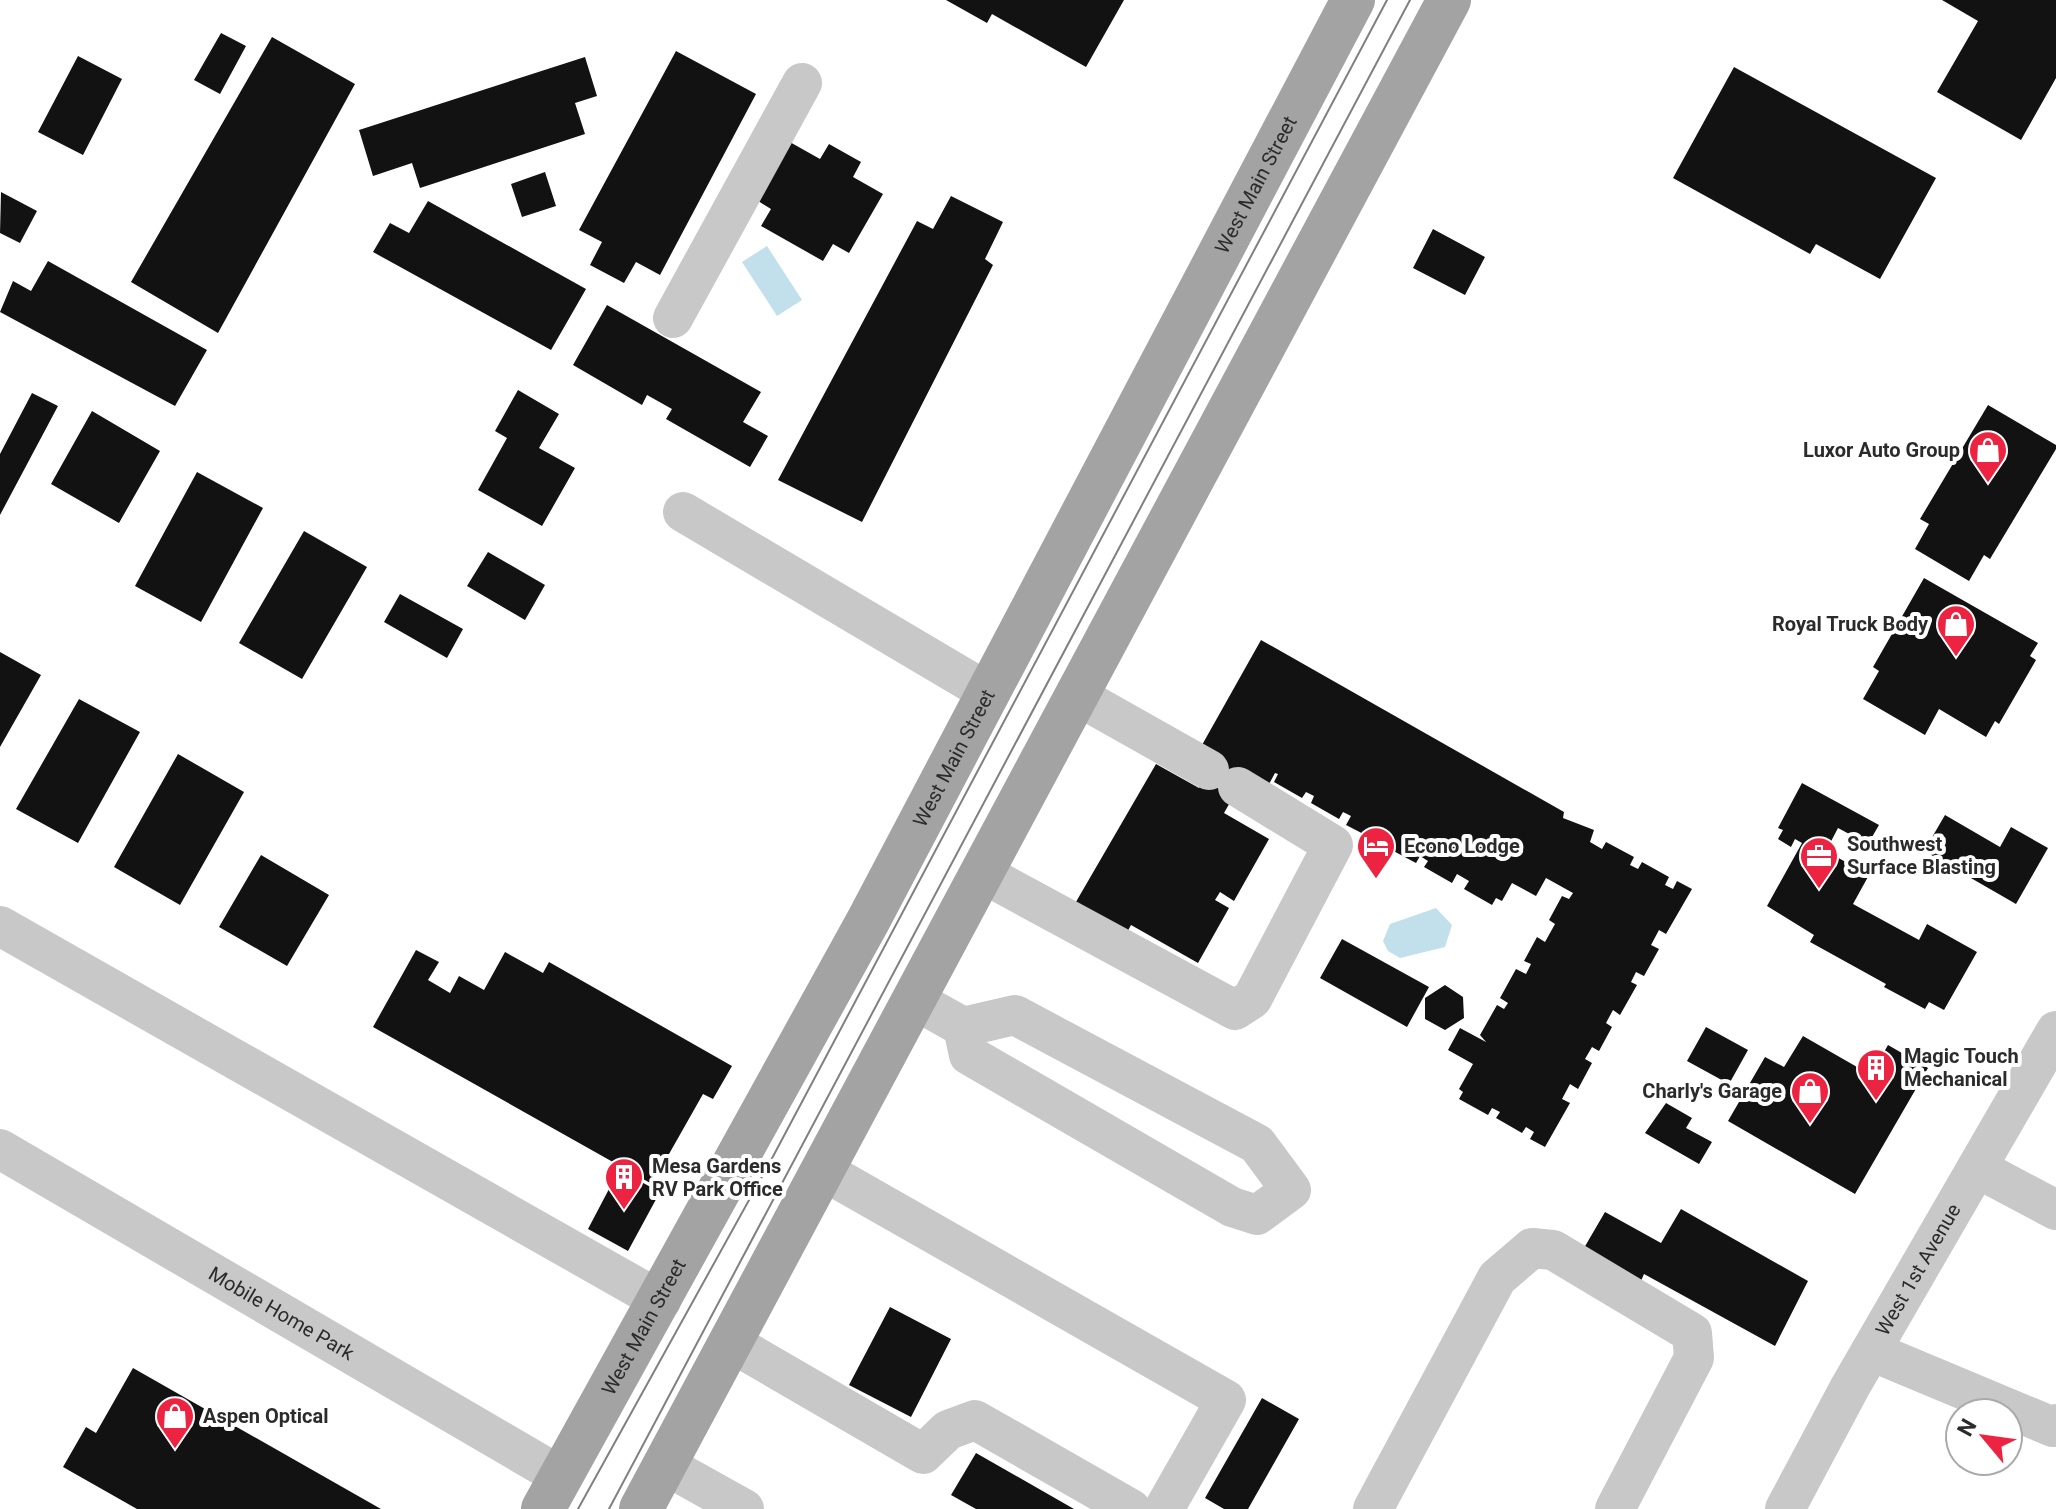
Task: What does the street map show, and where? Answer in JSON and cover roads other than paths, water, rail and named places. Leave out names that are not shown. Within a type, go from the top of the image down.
[{"type":"main road","name":"West Main Street","points":[[553,1493],[661,1301],[989,693],[1353,0]]},
{"type":"main road","points":[[641,1509],[1449,0]]},
{"type":"street","points":[[673,318],[802,83]]},
{"type":"street","points":[[683,512],[989,693]]},
{"type":"street","points":[[982,873],[1235,1010],[1252,999],[1333,845],[1224,778],[1076,695]]},
{"type":"street","points":[[0,926],[661,1301]]},
{"type":"street","points":[[913,999],[963,1027],[1015,1015],[1257,1144],[1291,1190],[1257,1215],[1232,1207],[969,1055],[963,1027]]},
{"type":"street","name":"West 1st Avenue","points":[[1785,1509],[1871,1351],[2056,1031]]},
{"type":"street","name":"Mobile Home Park","points":[[0,1149],[553,1493]]},
{"type":"street","points":[[1977,1168],[2056,1210]]},
{"type":"street","points":[[822,1170],[1226,1400],[1164,1509]]},
{"type":"street","points":[[1373,1509],[1497,1278],[1532,1248],[1553,1250],[1692,1333],[1694,1358],[1615,1509]]},
{"type":"street","points":[[730,1342],[923,1454],[948,1430],[975,1420],[1131,1509]]},
{"type":"street","points":[[1871,1351],[2053,1427],[2056,1424]]},
{"type":"street","points":[[665,1465],[744,1509]]},
{"type":"water","points":[[767,246],[802,300],[777,316],[742,262]]},
{"type":"water","points":[[1436,908],[1452,925],[1445,947],[1400,958],[1388,951],[1383,941],[1390,924]]},
{"type":"tram line","points":[[578,1509],[769,1164],[1387,0]]},
{"type":"tram line","points":[[609,1509],[1410,0]]},
{"type":"place","name":"Luxor Auto Group","points":[[1988,484]]},
{"type":"place","name":"Royal Truck Body","points":[[1956,658]]},
{"type":"place","name":"Econo Lodge","points":[[1376,880]]},
{"type":"place","name":"Southwest Surface Blasting","points":[[1819,890]]},
{"type":"place","name":"Magic Touch Mechanical","points":[[1876,1102]]},
{"type":"place","name":"Charly's Garage","points":[[1810,1125]]},
{"type":"place","name":"Mesa Gardens RV Park Office","points":[[624,1211]]},
{"type":"place","name":"Aspen Optical","points":[[175,1450]]}]
